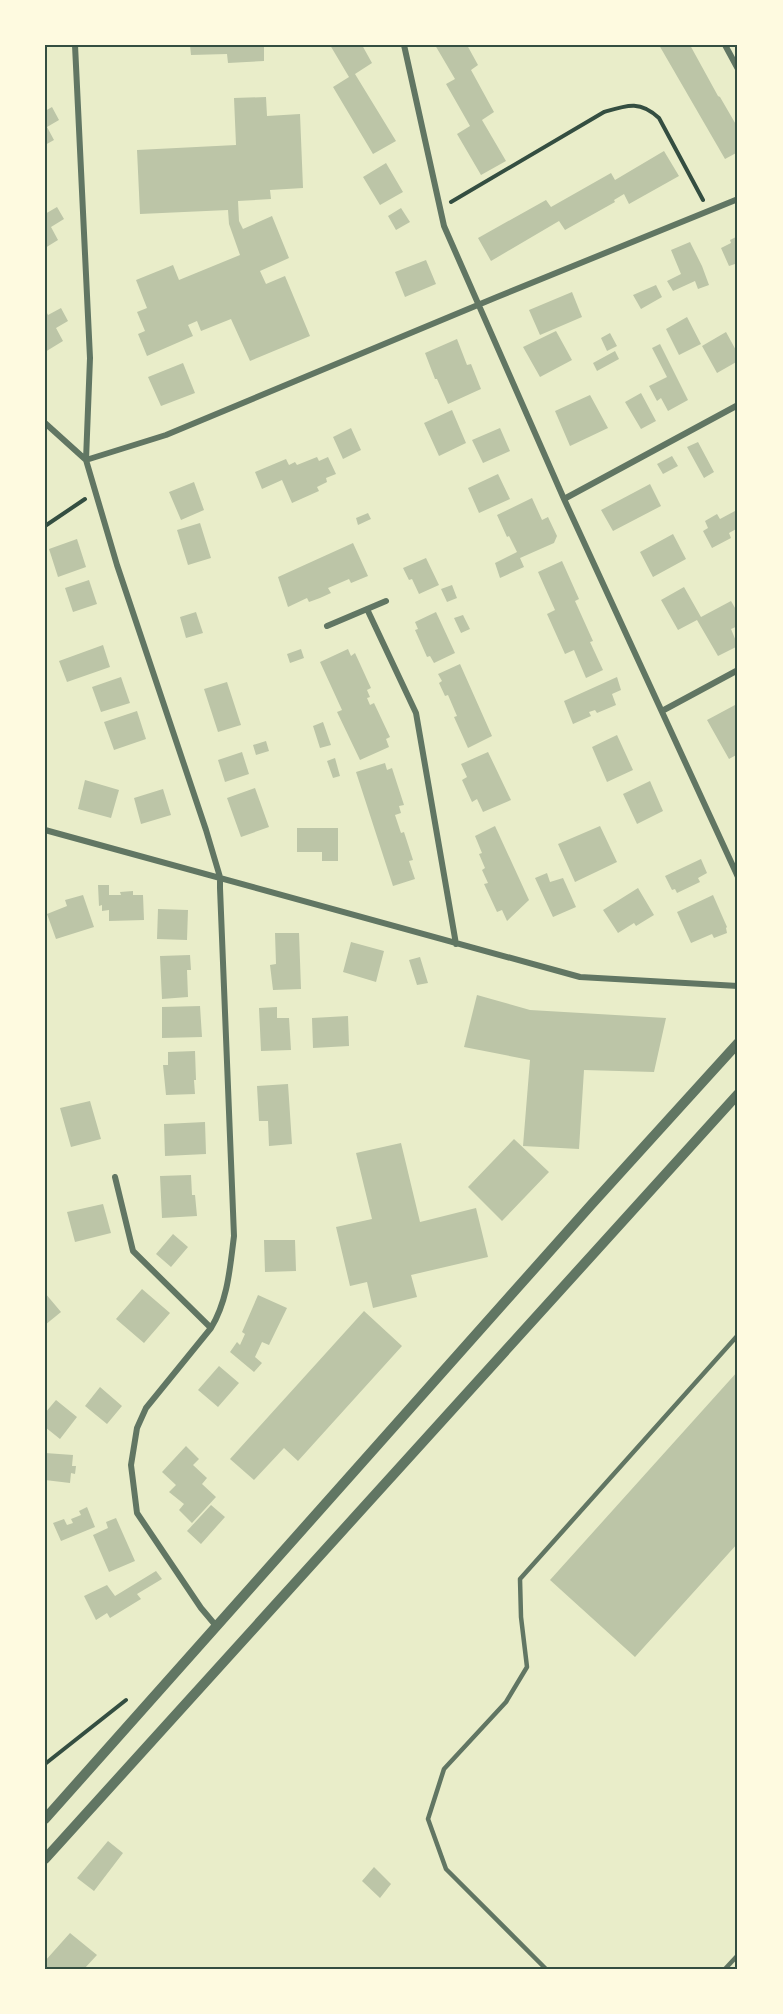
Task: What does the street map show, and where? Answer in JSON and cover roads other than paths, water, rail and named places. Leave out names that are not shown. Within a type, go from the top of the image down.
[{"type":"street","points":[[75,45],[90,358],[86,460],[117,565],[220,877],[234,1236],[229,1281],[217,1318],[146,1408],[137,1428],[131,1465],[137,1513],[201,1608],[217,1627]]},
{"type":"street","points":[[405,45],[444,226],[564,499],[738,877]]},
{"type":"street","points":[[724,45],[738,69]]},
{"type":"street","points":[[86,460],[166,435],[738,199]]},
{"type":"street","points":[[564,499],[738,405]]},
{"type":"street","points":[[45,423],[86,460]]},
{"type":"street","points":[[327,626],[386,601]]},
{"type":"street","points":[[367,609],[416,713],[456,944]]},
{"type":"street","points":[[662,711],[738,669]]},
{"type":"street","points":[[45,830],[580,977],[738,986]]},
{"type":"street","points":[[45,1819],[738,1043]]},
{"type":"street","points":[[45,1859],[738,1094]]},
{"type":"street","points":[[115,1177],[133,1251],[210,1328]]},
{"type":"lane","points":[[546,1969],[446,1869],[428,1819],[444,1769],[506,1702],[527,1667],[520,1617],[520,1579],[738,1335]]},
{"type":"lane","points":[[725,1969],[738,1955]]}]
